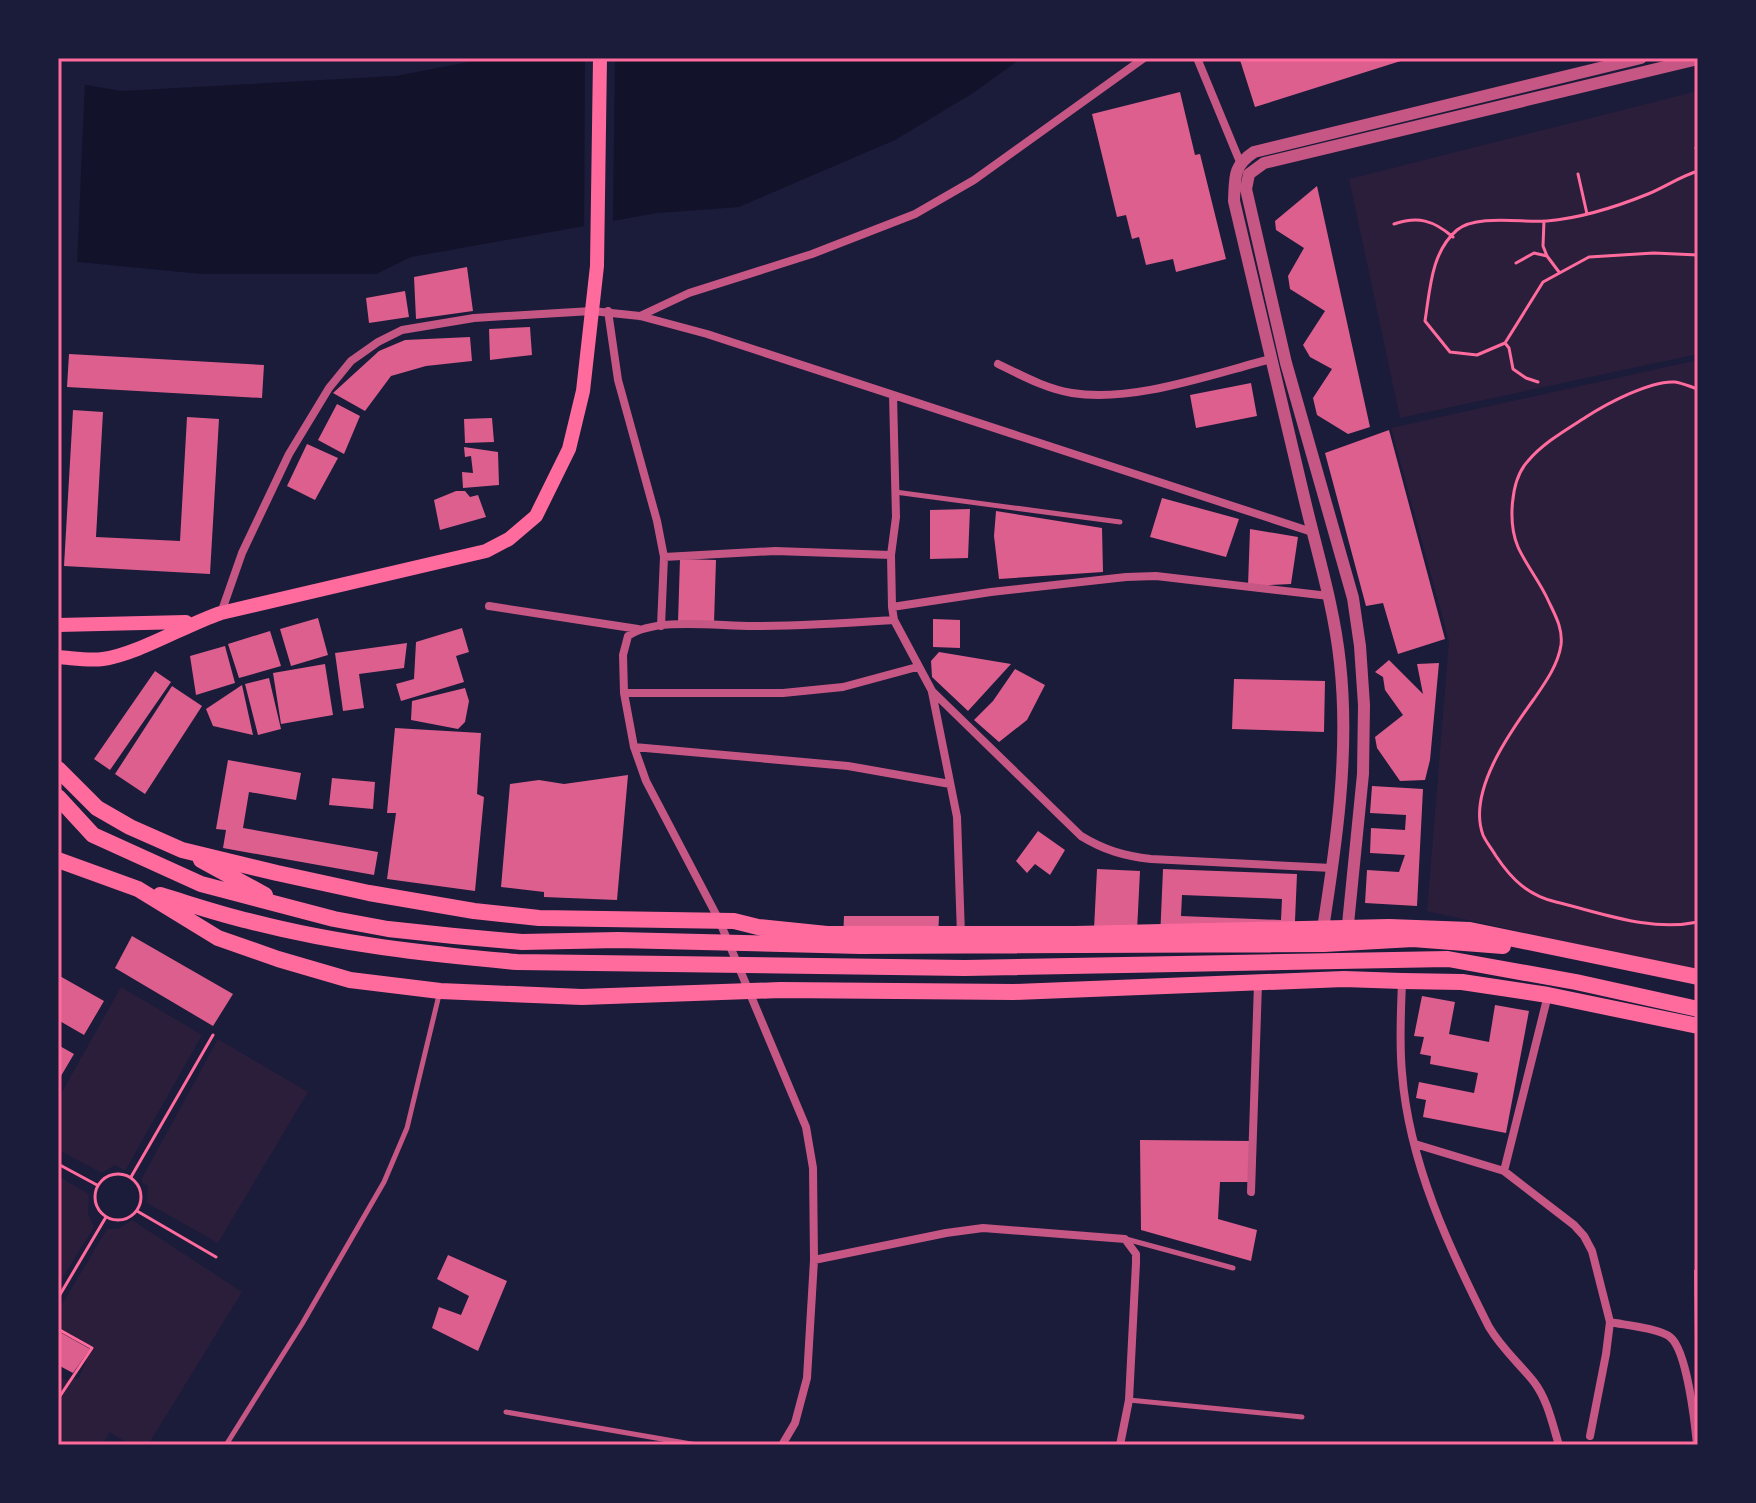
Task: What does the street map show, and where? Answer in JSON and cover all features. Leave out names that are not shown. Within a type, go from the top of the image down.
[{"type":"main road","points":[[58,657],[104,659],[221,613],[475,554],[509,539],[536,516],[569,449],[583,391],[597,266],[600,58]]},
{"type":"main road","points":[[58,625],[194,622]]},
{"type":"main road","points":[[58,769],[97,808],[289,908]]},
{"type":"main road","points":[[58,797],[93,835],[201,884],[289,908],[388,929],[522,942],[618,940],[962,946],[1324,944],[1413,939],[1468,942],[1567,958],[1698,986]]},
{"type":"main road","points":[[182,850],[369,893],[474,911],[539,918],[719,920],[827,934],[961,935],[1323,928],[1470,930],[1698,977]]},
{"type":"main road","points":[[58,860],[138,889],[250,922],[449,956],[517,962],[965,968],[1448,959],[1576,982],[1698,1009]]},
{"type":"main road","points":[[138,889],[218,938],[278,959],[350,980],[440,991],[582,997],[747,991],[1014,992],[1344,979],[1462,982],[1548,995],[1698,1026]]},
{"type":"street","points":[[640,316],[689,293],[812,254],[915,214],[974,180],[1144,58]]},
{"type":"street","points":[[1197,58],[1240,162]]},
{"type":"street","points":[[1314,982],[1338,822],[1343,718],[1340,664],[1330,596],[1234,201],[1235,178],[1240,162],[1254,152],[1641,58]]},
{"type":"street","points":[[1344,979],[1363,774],[1364,705],[1360,646],[1353,598],[1338,540],[1286,363],[1246,189],[1249,174],[1264,163],[1698,59]]},
{"type":"street","points":[[221,613],[242,553],[289,454],[329,388],[351,361],[402,330],[474,318],[592,311],[640,316],[707,334],[1312,532]]},
{"type":"street","points":[[608,311],[618,380],[664,557],[661,626]]},
{"type":"street","points":[[998,364],[1038,383],[1069,393],[1100,396],[1134,393],[1271,359]]},
{"type":"street","points":[[893,395],[896,517],[891,555],[892,607],[894,620],[932,691],[1081,836],[1100,848],[1124,856],[1151,859],[1332,868]]},
{"type":"street","points":[[664,557],[775,551],[891,555]]},
{"type":"street","points":[[892,607],[991,592],[1156,576],[1330,596]]},
{"type":"street","points":[[489,606],[639,629],[894,620]]},
{"type":"street","points":[[639,629],[628,636],[625,646],[624,693],[634,747],[646,781],[719,920],[806,1127],[813,1168],[814,1260],[805,1390],[795,1423],[782,1445]]},
{"type":"street","points":[[624,693],[783,693],[843,687],[917,667]]},
{"type":"street","points":[[932,691],[957,817],[961,935]]},
{"type":"street","points":[[634,747],[848,766],[950,784]]},
{"type":"street","points":[[1402,981],[1402,1075],[1415,1144],[1432,1203],[1499,1345],[1534,1382],[1544,1398],[1558,1442]]},
{"type":"street","points":[[1251,1192],[1258,984]]},
{"type":"street","points":[[1504,1171],[1548,995]]},
{"type":"street","points":[[1415,1144],[1504,1171],[1584,1236],[1598,1269],[1610,1322],[1590,1436]]},
{"type":"street","points":[[814,1260],[973,1229],[1125,1239],[1136,1254],[1129,1400],[1120,1445]]},
{"type":"street","points":[[1610,1322],[1663,1334],[1677,1345],[1687,1381],[1697,1445]]},
{"type":"lane","points":[[895,492],[1120,522]]},
{"type":"lane","points":[[226,1445],[302,1324],[384,1182],[407,1128],[440,991]]},
{"type":"lane","points":[[1125,1239],[1233,1268]]},
{"type":"lane","points":[[1129,1400],[1302,1417]]},
{"type":"lane","points":[[506,1412],[697,1445]]},
{"type":"path","points":[[1698,171],[1648,194],[1587,214],[1544,221],[1486,221],[1458,229],[1439,256],[1432,275],[1425,321],[1450,352],[1477,355],[1505,343],[1543,282],[1589,257],[1654,253],[1698,255]]},
{"type":"path","points":[[1578,174],[1587,214]]},
{"type":"path","points":[[1394,224],[1419,219],[1431,221],[1453,237]]},
{"type":"path","points":[[1544,221],[1543,246],[1559,272]]},
{"type":"path","points":[[1516,263],[1534,253],[1547,256]]},
{"type":"path","points":[[1505,343],[1513,369],[1538,382]]},
{"type":"path","points":[[1698,389],[1674,382],[1651,386],[1595,411],[1526,462],[1513,495],[1512,523],[1519,547],[1561,627],[1562,641],[1559,655],[1545,683],[1512,731],[1486,781],[1479,807],[1483,835],[1509,875],[1539,898],[1646,924],[1679,926],[1698,922]]},
{"type":"path","points":[[131,1177],[213,1035]]},
{"type":"path","points":[[58,1164],[97,1185]]},
{"type":"path","points":[[116,1173],[131,1177],[142,1196],[137,1211],[126,1219],[106,1217],[97,1207],[97,1185],[102,1179],[116,1173]]},
{"type":"path","points":[[137,1211],[216,1257]]},
{"type":"path","points":[[58,1298],[106,1217]]},
{"type":"path","points":[[58,1329],[92,1348],[58,1399]]},
{"type":"shaded area","points":[[489,58],[1022,58],[973,93],[895,140],[739,207],[657,213],[411,257],[376,274],[202,274],[58,260],[58,80],[121,91],[396,76]]},
{"type":"shaded area","points":[[1698,91],[1698,354],[1400,418],[1349,179]]},
{"type":"shaded area","points":[[1698,360],[1698,971],[1427,911],[1449,641],[1391,428]]},
{"type":"shaded area","points":[[121,987],[202,1035],[125,1171],[115,1165],[102,1173],[58,1150],[58,1099]]},
{"type":"shaded area","points":[[218,1039],[308,1092],[218,1243],[147,1203],[148,1186],[142,1183],[142,1178]]},
{"type":"shaded area","points":[[58,1176],[89,1194],[88,1213],[94,1227],[58,1285]]},
{"type":"shaded area","points":[[132,1220],[242,1292],[148,1445],[130,1445],[110,1432],[102,1445],[58,1445],[58,1375],[66,1380],[79,1378],[90,1350],[58,1331],[58,1311],[107,1229],[118,1229]]},
{"type":"pier","points":[[585,58],[615,58],[613,225],[584,230]]},
{"type":"pier","points":[[58,76],[85,81],[77,266],[58,264]]},
{"type":"building","points":[[1407,59],[1255,107],[1240,60]]},
{"type":"building","points":[[1180,92],[1195,155],[1200,154],[1226,259],[1176,272],[1173,259],[1146,265],[1139,237],[1132,239],[1126,215],[1117,217],[1092,114]]},
{"type":"building","points":[[1317,186],[1370,427],[1348,434],[1317,415],[1313,398],[1332,369],[1310,357],[1303,345],[1325,311],[1290,289],[1288,276],[1304,248],[1276,230],[1275,221]]},
{"type":"building","points":[[467,267],[473,311],[416,319],[414,277]]},
{"type":"building","points":[[405,291],[409,317],[369,323],[366,298]]},
{"type":"building","points":[[530,327],[532,355],[490,360],[489,329]]},
{"type":"building","points":[[470,337],[472,361],[426,366],[391,376],[365,411],[333,393],[379,351],[405,340]]},
{"type":"building","points":[[69,354],[264,365],[262,398],[67,387]]},
{"type":"building","points":[[1251,383],[1257,416],[1196,428],[1190,395]]},
{"type":"building","points":[[337,404],[360,416],[344,454],[318,440]]},
{"type":"building","points":[[73,410],[103,412],[96,537],[180,541],[187,417],[219,419],[210,574],[64,566]]},
{"type":"building","points":[[492,418],[494,442],[465,443],[464,419]]},
{"type":"building","points":[[1389,430],[1445,639],[1398,654],[1383,603],[1366,606],[1325,453]]},
{"type":"building","points":[[307,444],[338,458],[315,500],[287,486]]},
{"type":"building","points":[[464,447],[498,452],[499,485],[463,488],[462,472],[473,473],[471,456],[465,457]]},
{"type":"building","points":[[456,491],[465,491],[470,497],[478,495],[486,517],[440,530],[434,500]]},
{"type":"building","points":[[1162,498],[1239,519],[1226,557],[1150,537]]},
{"type":"building","points":[[970,509],[968,558],[930,559],[930,510]]},
{"type":"building","points":[[996,511],[1102,528],[1103,572],[999,579],[994,536]]},
{"type":"building","points":[[1250,529],[1298,537],[1291,584],[1248,586]]},
{"type":"building","points":[[680,559],[716,560],[714,623],[678,622]]},
{"type":"building","points":[[318,618],[328,655],[291,666],[280,629]]},
{"type":"building","points":[[933,619],[960,620],[960,648],[933,647]]},
{"type":"building","points":[[462,628],[469,652],[456,656],[464,682],[401,701],[396,684],[414,679],[416,642]]},
{"type":"building","points":[[270,631],[281,666],[239,678],[228,644]]},
{"type":"building","points":[[407,643],[404,668],[359,674],[364,708],[343,711],[335,653]]},
{"type":"building","points":[[225,646],[235,683],[196,695],[190,656]]},
{"type":"building","points":[[939,652],[1011,664],[968,711],[932,677],[931,661]]},
{"type":"building","points":[[1389,660],[1423,694],[1417,664],[1439,663],[1430,760],[1425,780],[1400,781],[1377,748],[1375,737],[1403,715],[1385,690],[1383,677],[1375,672]]},
{"type":"building","points":[[325,664],[333,715],[281,724],[273,673]]},
{"type":"building","points":[[1015,669],[1045,685],[1027,720],[999,742],[974,720],[993,701]]},
{"type":"building","points":[[155,671],[171,682],[110,770],[94,759]]},
{"type":"building","points":[[269,678],[281,729],[258,735],[245,684]]},
{"type":"building","points":[[1234,679],[1325,681],[1324,732],[1232,729]]},
{"type":"building","points":[[242,685],[253,735],[213,726],[206,709]]},
{"type":"building","points":[[172,686],[202,706],[145,794],[115,774]]},
{"type":"building","points":[[465,688],[469,701],[465,722],[458,729],[411,720],[412,701]]},
{"type":"building","points":[[395,728],[481,733],[477,794],[484,797],[475,891],[387,879],[396,813],[387,813]]},
{"type":"building","points":[[228,760],[301,773],[296,800],[249,792],[243,828],[378,852],[374,875],[223,848],[226,830],[216,829]]},
{"type":"building","points":[[628,775],[617,900],[544,897],[544,892],[501,887],[510,784],[539,780],[564,784]]},
{"type":"building","points":[[332,778],[375,782],[373,809],[329,805]]},
{"type":"building","points":[[1372,786],[1423,789],[1417,906],[1365,903],[1367,870],[1399,872],[1405,855],[1370,853],[1371,828],[1405,830],[1406,815],[1370,813]]},
{"type":"building","points":[[1038,831],[1065,850],[1050,875],[1035,864],[1027,873],[1016,861]]},
{"type":"building","points":[[1097,869],[1140,871],[1137,931],[1094,929]]},
{"type":"building","points":[[1163,869],[1297,874],[1294,944],[1160,939]],"holes":[[[1182,895],[1282,899],[1281,920],[1181,916]]]},
{"type":"building","points":[[844,916],[939,916],[938,940],[843,942]]},
{"type":"building","points":[[132,936],[233,994],[213,1026],[115,968]]},
{"type":"building","points":[[58,975],[104,1001],[84,1035],[58,1020]]},
{"type":"building","points":[[1422,996],[1455,1002],[1449,1034],[1489,1042],[1495,1005],[1529,1011],[1506,1133],[1423,1117],[1426,1100],[1416,1098],[1419,1082],[1474,1093],[1478,1073],[1430,1064],[1431,1056],[1420,1054],[1424,1037],[1414,1036]]},
{"type":"building","points":[[58,1045],[74,1054],[58,1081]]},
{"type":"building","points":[[1140,1140],[1253,1141],[1253,1182],[1220,1182],[1218,1219],[1257,1230],[1251,1261],[1141,1230]]},
{"type":"building","points":[[448,1255],[507,1281],[478,1351],[432,1328],[439,1307],[461,1315],[469,1296],[437,1279]]},
{"type":"building","points":[[1694,1270],[1698,1270],[1698,1339],[1695,1339]]},
{"type":"building","points":[[58,1331],[90,1349],[73,1373],[58,1365]]}]
